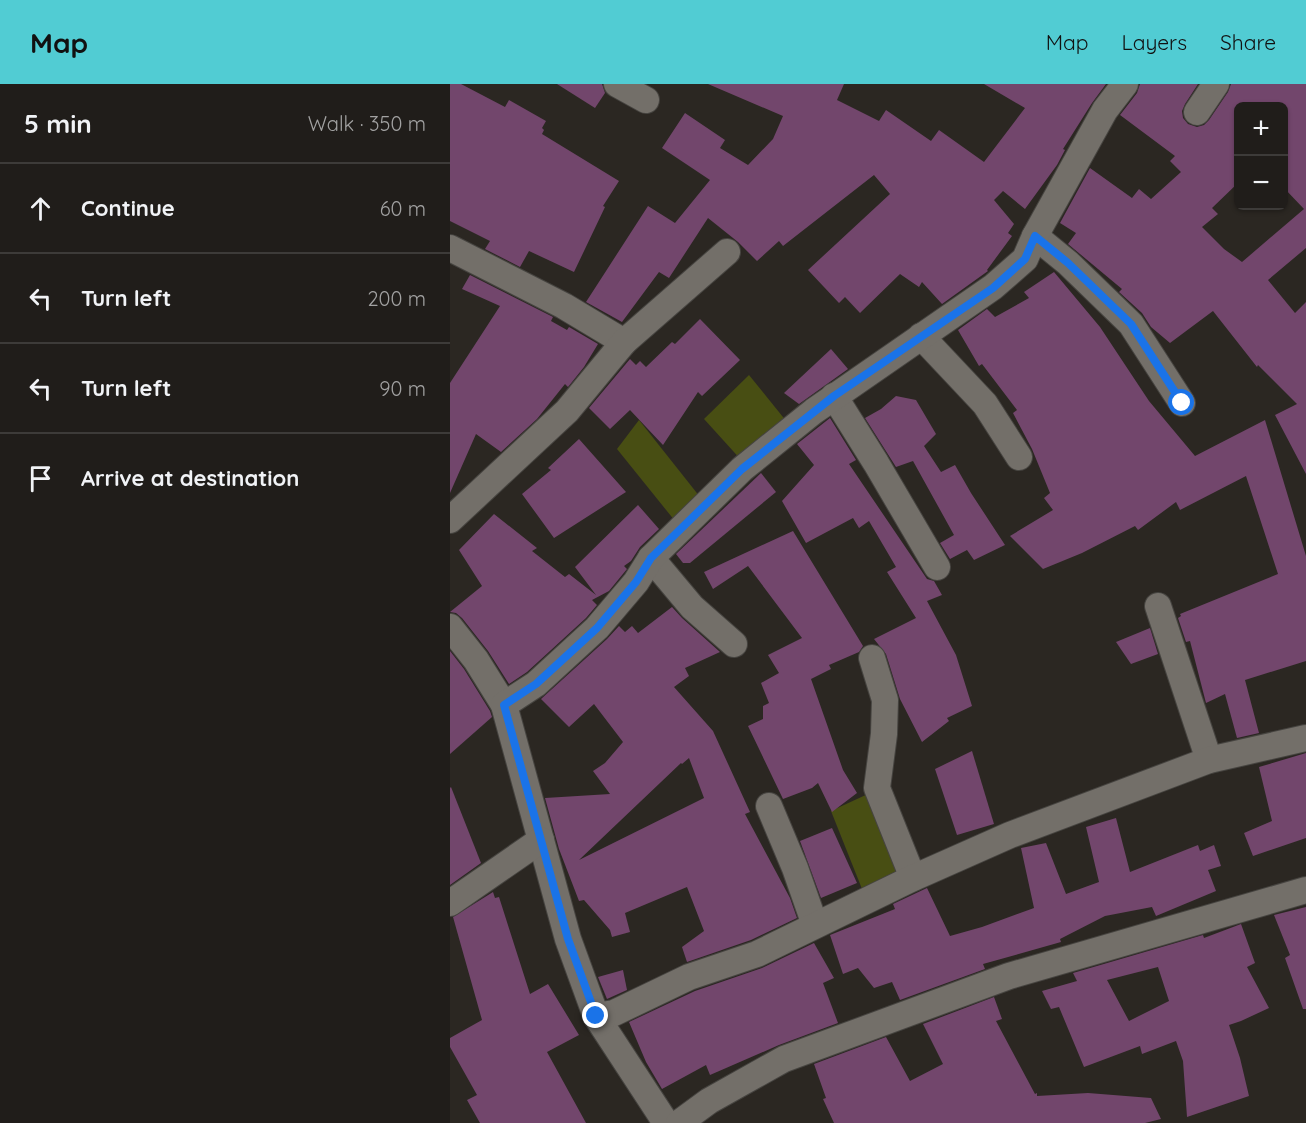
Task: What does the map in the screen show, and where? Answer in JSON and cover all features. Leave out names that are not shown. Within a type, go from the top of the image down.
[{"type":"street","points":[[617,84],[646,100]]},
{"type":"street","points":[[504,705],[536,684],[597,628],[636,582],[651,558],[742,469],[834,396],[993,288],[1025,259],[1035,236],[1105,110],[1125,84]]},
{"type":"street","points":[[1197,112],[1216,84]]},
{"type":"street","points":[[1035,236],[1068,263],[1131,324],[1182,403]]},
{"type":"street","points":[[450,248],[564,306],[624,342]]},
{"type":"street","points":[[450,520],[567,411],[624,342],[727,252]]},
{"type":"street","points":[[921,336],[985,404],[1019,457]]},
{"type":"street","points":[[834,396],[937,567]]},
{"type":"street","points":[[651,558],[692,607],[734,644]]},
{"type":"street","points":[[1158,606],[1209,760]]},
{"type":"street","points":[[450,627],[476,660],[504,705],[568,939],[596,1016],[666,1123]]},
{"type":"street","points":[[872,658],[885,700],[885,734],[877,788],[913,878]]},
{"type":"street","points":[[596,1016],[614,1013],[689,977],[757,954],[913,878],[1010,835],[1209,760],[1306,738]]},
{"type":"street","points":[[769,806],[795,868],[815,925]]},
{"type":"street","points":[[450,903],[541,840]]},
{"type":"street","points":[[679,1123],[709,1101],[784,1059],[1009,976],[1306,890]]},
{"type":"green space","points":[[749,375],[791,427],[743,462],[704,419]]},
{"type":"green space","points":[[639,420],[704,502],[675,521],[617,449]]},
{"type":"green space","points":[[870,793],[900,875],[864,894],[831,811]]},
{"type":"building","points":[[450,84],[461,84],[505,107],[509,100],[546,121],[542,134],[619,181],[603,206],[605,207],[574,272],[529,251],[520,267],[485,249],[490,241],[450,221]]},
{"type":"building","points":[[557,84],[602,84],[605,93],[595,108]]},
{"type":"building","points":[[708,84],[844,84],[837,100],[879,121],[886,110],[931,141],[939,130],[984,162],[1025,108],[984,84],[1106,84],[1063,149],[1065,150],[1057,165],[1025,209],[1003,191],[994,200],[1014,224],[1008,233],[1012,236],[988,271],[942,304],[922,282],[919,287],[900,274],[860,313],[845,297],[839,303],[808,270],[890,194],[874,175],[783,246],[779,241],[757,261],[708,218],[669,278],[659,272],[622,322],[586,302],[648,206],[675,223],[710,180],[662,148],[685,113],[725,140],[720,148],[748,165],[773,139],[783,116]]},
{"type":"building","points":[[1140,84],[1198,84],[1182,111],[1183,118],[1188,124],[1197,127],[1209,120],[1231,84],[1306,84],[1306,248],[1268,280],[1295,313],[1306,302],[1306,474],[1275,415],[1297,404],[1258,365],[1257,367],[1213,311],[1170,343],[1151,327],[1142,313],[1119,292],[1122,289],[1068,244],[1076,233],[1060,223],[1090,168],[1132,198],[1139,189],[1151,199],[1181,172],[1170,161],[1175,156],[1120,115],[1137,93]]},
{"type":"building","points":[[1054,272],[1100,327],[1149,401],[1195,456],[1265,420],[1306,556],[1306,661],[1245,680],[1259,733],[1237,738],[1225,694],[1206,703],[1190,641],[1186,642],[1178,618],[1180,614],[1278,574],[1246,476],[1180,510],[1176,502],[1138,530],[1135,526],[1082,553],[1043,569],[1010,536],[1053,510],[1044,498],[1050,493],[1032,449],[1013,413],[1017,410],[982,364],[979,366],[958,330],[987,309],[995,317],[1029,298],[1024,292]]},
{"type":"building","points":[[470,275],[553,317],[551,321],[567,330],[569,327],[598,344],[568,387],[565,384],[537,419],[501,452],[476,434],[450,493],[450,383],[500,306],[462,289]]},
{"type":"building","points":[[700,319],[740,360],[702,396],[698,392],[663,445],[630,410],[610,429],[589,408],[630,359],[636,365],[640,361],[646,367],[672,342],[675,344]]},
{"type":"building","points":[[831,349],[848,369],[799,404],[784,393]]},
{"type":"building","points":[[896,396],[916,400],[936,434],[924,446],[941,472],[955,465],[1005,545],[974,560],[967,550],[950,559],[940,543],[954,535],[913,461],[896,467],[865,418],[881,409]]},
{"type":"building","points":[[830,418],[856,460],[849,464],[927,579],[934,581],[942,595],[927,601],[956,655],[972,706],[947,718],[949,721],[922,742],[900,699],[886,654],[874,639],[916,618],[887,572],[896,567],[869,521],[859,528],[853,518],[806,543],[782,501],[814,465],[797,444]]},
{"type":"building","points":[[579,439],[626,492],[554,538],[522,494],[551,470],[548,468]]},
{"type":"building","points":[[761,473],[776,492],[690,563],[683,563],[676,554]]},
{"type":"building","points":[[638,505],[659,529],[624,566],[627,569],[609,591],[592,600],[597,605],[586,618],[527,672],[509,684],[488,651],[462,618],[450,612],[482,586],[459,550],[494,514],[537,548],[532,551],[565,577],[569,574],[596,595],[575,567]]},
{"type":"building","points":[[793,531],[863,646],[859,652],[829,665],[831,669],[811,679],[843,770],[857,793],[832,812],[818,783],[812,788],[783,799],[748,726],[763,719],[763,706],[769,703],[761,683],[779,673],[768,655],[802,638],[748,566],[713,589],[704,572]]},
{"type":"building","points":[[672,607],[720,652],[685,668],[689,676],[674,687],[713,731],[750,812],[745,814],[790,898],[797,918],[751,940],[687,962],[682,947],[704,931],[687,887],[625,913],[630,932],[612,937],[610,930],[584,900],[579,901],[559,849],[545,798],[610,794],[593,771],[605,763],[623,742],[594,704],[569,727],[541,699],[619,626],[625,632],[632,626],[638,633]],"holes":[[[689,758],[704,798],[579,860]]]},
{"type":"building","points":[[1150,628],[1158,654],[1131,664],[1116,642]]},
{"type":"building","points":[[450,651],[464,669],[492,717],[450,754]]},
{"type":"building","points":[[972,751],[994,824],[957,835],[935,769]]},
{"type":"building","points":[[1306,753],[1306,838],[1253,856],[1244,833],[1272,821],[1259,767]]},
{"type":"building","points":[[450,788],[481,863],[450,885]]},
{"type":"building","points":[[1116,818],[1130,872],[1198,845],[1200,851],[1214,845],[1221,866],[1208,870],[1216,891],[1156,916],[1152,907],[1105,916],[1060,939],[1061,942],[983,964],[985,969],[900,1000],[892,982],[874,988],[858,968],[843,974],[830,935],[895,909],[893,904],[927,888],[950,936],[1034,908],[1021,848],[1046,843],[1066,894],[1099,882],[1086,827]]},
{"type":"building","points":[[832,828],[857,883],[821,898],[800,841]]},
{"type":"building","points":[[493,892],[495,898],[499,897],[530,994],[548,984],[579,1035],[547,1052],[586,1123],[480,1123],[467,1100],[477,1095],[450,1047],[450,1038],[482,1020],[453,917]]},
{"type":"building","points":[[1306,907],[1306,1009],[1303,1009],[1285,958],[1290,955],[1274,915]]},
{"type":"building","points":[[1241,924],[1255,963],[1247,967],[1269,1008],[1229,1025],[1249,1096],[1187,1117],[1183,1061],[1176,1041],[1142,1054],[1140,1046],[1084,1067],[1059,1007],[1051,1009],[1042,991],[1077,981],[1073,973],[1203,935],[1204,938]],"holes":[[[1158,967],[1169,1001],[1129,1021],[1107,980]]]},
{"type":"building","points":[[814,943],[834,978],[823,983],[838,1023],[779,1045],[710,1075],[706,1065],[662,1089],[646,1062],[629,1022],[695,991],[762,968]]},
{"type":"building","points":[[623,970],[627,990],[607,999],[598,977]]},
{"type":"building","points":[[994,997],[1002,1019],[996,1021],[1037,1096],[1088,1093],[1151,1098],[1161,1119],[1145,1123],[834,1123],[823,1099],[826,1098],[814,1064],[886,1037],[910,1081],[943,1064],[923,1024]]},
{"type":"route","points":[[596,1016],[568,939],[504,705],[536,684],[597,628],[636,582],[651,558],[742,469],[834,396],[993,288],[1025,259],[1035,236],[1068,263],[1131,324],[1182,403]]}]
